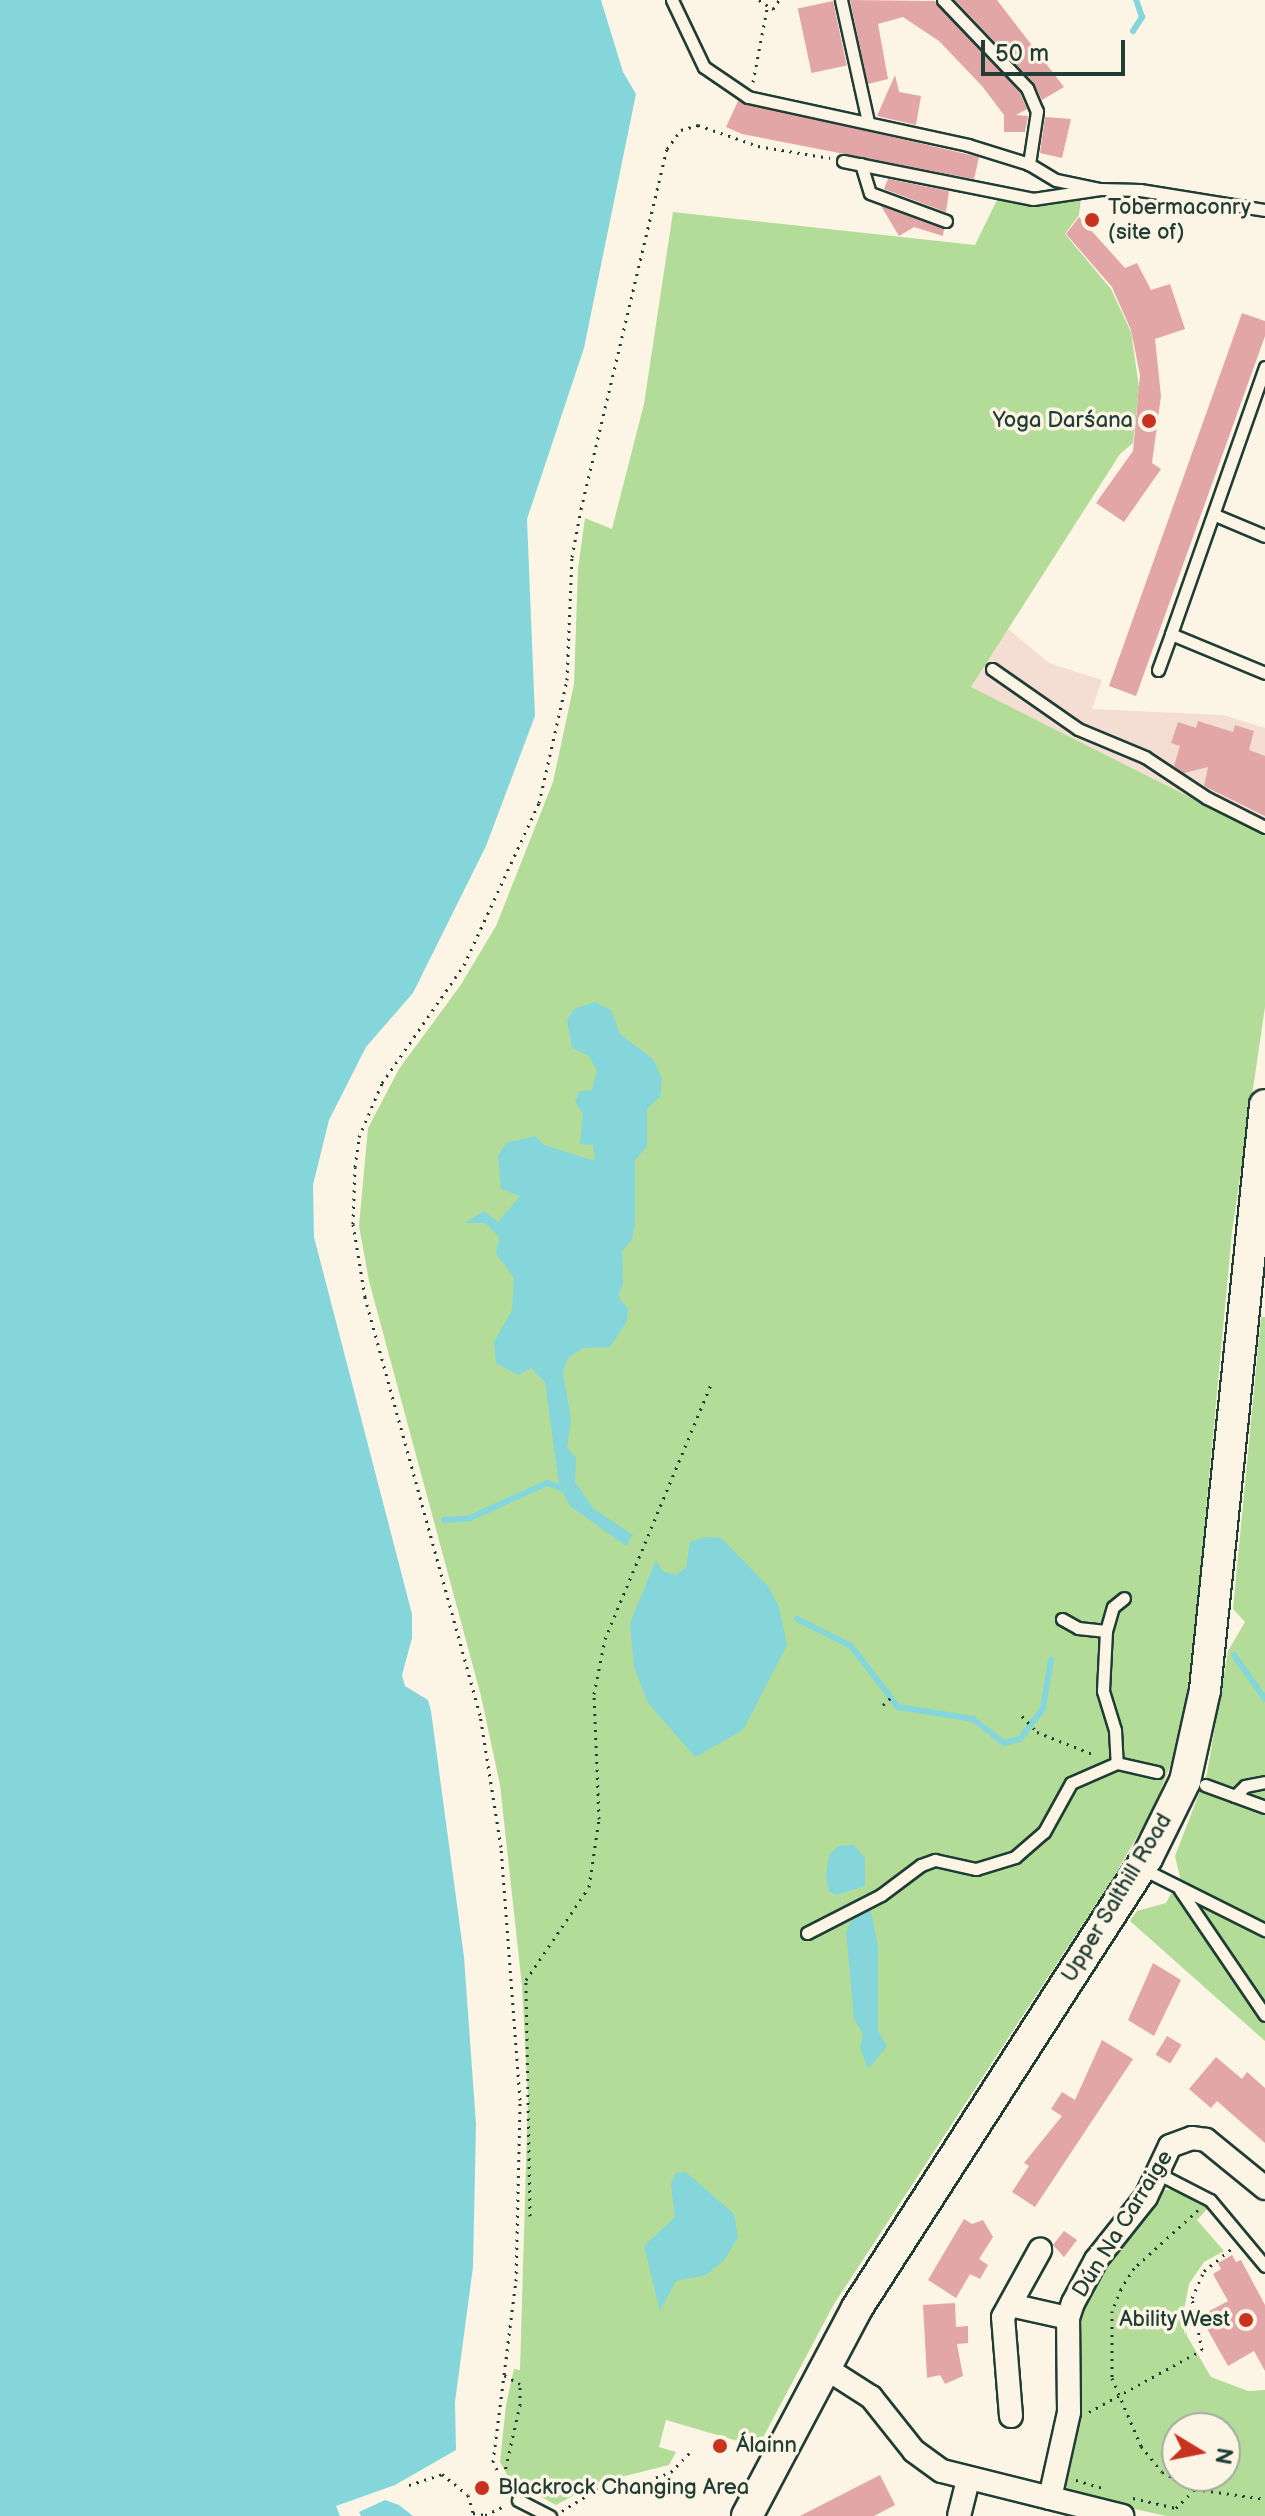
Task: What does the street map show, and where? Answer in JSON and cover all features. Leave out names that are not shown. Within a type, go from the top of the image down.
[{"type":"main road","name":"Upper Salthill Road","points":[[747,2516],[824,2367],[912,2218],[1141,1868],[1180,1791],[1198,1736],[1255,1270],[1265,1105]]},
{"type":"street","name":"Dún Na Carraige","points":[[1050,2498],[1068,2421],[1068,2318],[1096,2260],[1146,2197],[1170,2146],[1192,2138],[1219,2147],[1265,2188]]},
{"type":"street","points":[[1011,2416],[1002,2332],[1010,2305],[1040,2250]]},
{"type":"street","name":"Dún Na Carraige","points":[[1010,2305],[1068,2318]]},
{"type":"street","points":[[824,2367],[871,2397],[931,2466],[968,2480],[1050,2498],[1124,2506]]},
{"type":"street","points":[[959,2516],[968,2480]]},
{"type":"lane","points":[[672,0],[704,67],[750,97],[868,122],[1029,164],[1056,180],[1100,189],[1157,192],[1265,210]]},
{"type":"lane","points":[[841,0],[868,122]]},
{"type":"lane","points":[[943,0],[984,37],[1027,88],[1037,111],[1029,164]]},
{"type":"lane","points":[[843,161],[1033,199],[1100,189]]},
{"type":"lane","points":[[861,164],[859,172],[870,193],[946,221]]},
{"type":"lane","points":[[1158,670],[1265,367]]},
{"type":"lane","points":[[1215,515],[1265,536]]},
{"type":"lane","points":[[1171,634],[1265,673]]},
{"type":"lane","points":[[992,669],[1078,729],[1145,757],[1207,798],[1265,827]]},
{"type":"lane","points":[[1117,1763],[1115,1730],[1103,1691],[1106,1631],[1113,1607],[1124,1598]]},
{"type":"lane","points":[[1062,1619],[1078,1628],[1106,1631]]},
{"type":"lane","points":[[807,1933],[881,1895],[921,1865],[935,1860],[976,1869],[1015,1857],[1044,1832],[1071,1783],[1117,1763],[1157,1772]]},
{"type":"lane","points":[[1235,1796],[1245,1786],[1265,1782]]},
{"type":"lane","points":[[1205,1785],[1265,1807]]},
{"type":"lane","points":[[1141,1868],[1265,1930]]},
{"type":"lane","points":[[1180,1890],[1265,2015]]},
{"type":"lane","points":[[1157,2173],[1210,2200],[1245,2238],[1265,2266]]},
{"type":"lane","points":[[518,2500],[534,2516]]},
{"type":"lane","points":[[518,2500],[550,2516]]},
{"type":"path","points":[[759,0],[773,9],[779,0]]},
{"type":"path","points":[[750,97],[768,4]]},
{"type":"path","points":[[409,2485],[442,2474],[468,2495],[473,2513],[485,2515],[518,2500],[502,2485],[493,2462],[516,2281],[520,2100],[501,1847],[480,1715],[365,1297],[353,1224],[359,1137],[382,1083],[482,934],[539,803],[567,680],[579,521],[667,149],[681,130],[698,125],[758,146],[843,161]]},
{"type":"path","points":[[530,2216],[526,1980],[589,1887],[599,1819],[594,1694],[605,1639],[711,1384]]},
{"type":"path","points":[[883,1705],[895,1694]]},
{"type":"path","points":[[1022,1716],[1037,1732],[1117,1763]]},
{"type":"path","points":[[1161,2471],[1141,2446],[1112,2378],[1112,2311],[1134,2268],[1210,2200]]},
{"type":"path","points":[[1068,2421],[1202,2350],[1192,2298],[1197,2284],[1217,2258],[1245,2238]]},
{"type":"path","points":[[502,2485],[520,2405],[520,2384],[504,2375]]},
{"type":"path","points":[[557,2516],[596,2490],[641,2483],[671,2472],[692,2450]]},
{"type":"path","points":[[1056,2475],[1110,2490]]},
{"type":"path","points":[[1124,2506],[1176,2508],[1192,2492]]},
{"type":"path","points":[[1216,2492],[1265,2499]]},
{"type":"shaded area","points":[[1007,628],[1049,663],[1102,680],[1092,709],[1223,715],[1265,728],[1265,835],[971,687]]},
{"type":"green space","points":[[1081,198],[1079,215],[1065,234],[1111,289],[1131,332],[1139,387],[1133,443],[1120,454],[971,687],[1265,835],[1265,1007],[1232,1232],[1192,1661],[1177,1749],[1152,1811],[1113,1878],[834,2304],[758,2447],[666,2420],[659,2447],[676,2452],[669,2465],[597,2483],[556,2505],[510,2480],[500,2462],[506,2405],[514,2369],[520,2370],[528,2097],[522,1986],[500,1785],[481,1696],[369,1281],[359,1226],[368,1128],[399,1069],[460,986],[496,926],[553,782],[574,684],[578,569],[585,518],[612,529],[644,404],[673,212],[975,245],[997,200],[1045,203]]},
{"type":"green space","points":[[1261,1317],[1265,1317],[1265,2041],[1130,1921],[1137,1911],[1166,1903],[1180,1877],[1175,1856],[1207,1773],[1228,1651],[1245,1622],[1233,1609]]},
{"type":"green space","points":[[1179,2189],[1209,2207],[1197,2220],[1224,2251],[1204,2262],[1189,2284],[1184,2310],[1187,2336],[1211,2377],[1248,2391],[1265,2390],[1265,2516],[1166,2516],[1076,2496],[1065,2489],[1062,2476],[1078,2322],[1085,2297],[1101,2268],[1164,2190]]},
{"type":"water","points":[[0,0],[601,0],[623,72],[636,94],[584,348],[527,519],[535,716],[486,846],[413,993],[366,1047],[329,1120],[313,1185],[314,1237],[412,1614],[412,1638],[402,1675],[405,1686],[428,1700],[431,1711],[464,1957],[476,2124],[473,2267],[455,2402],[456,2450],[395,2485],[336,2506],[340,2516],[0,2516]]},
{"type":"water","points":[[595,1002],[611,1010],[620,1034],[653,1059],[662,1079],[660,1097],[647,1109],[647,1147],[635,1160],[635,1223],[632,1240],[622,1251],[623,1284],[618,1296],[628,1309],[627,1321],[610,1347],[583,1348],[568,1358],[563,1372],[571,1420],[567,1448],[576,1458],[575,1482],[594,1509],[633,1535],[626,1546],[570,1506],[559,1485],[545,1382],[531,1368],[518,1375],[496,1363],[494,1342],[512,1310],[514,1278],[496,1254],[499,1237],[485,1223],[465,1223],[484,1211],[498,1222],[520,1196],[501,1189],[498,1156],[506,1143],[535,1136],[544,1145],[595,1161],[593,1145],[580,1144],[583,1114],[575,1101],[580,1091],[592,1090],[597,1071],[589,1056],[572,1048],[567,1020],[574,1009]]},
{"type":"water","points":[[706,1537],[721,1538],[768,1586],[779,1607],[787,1645],[743,1730],[695,1757],[648,1703],[634,1667],[630,1623],[656,1560],[662,1571],[675,1575],[686,1568],[690,1542]]},
{"type":"water","points":[[854,1845],[865,1858],[865,1886],[836,1895],[829,1891],[826,1877],[829,1855],[838,1846]]},
{"type":"water","points":[[871,1911],[878,1946],[878,2031],[887,2046],[868,2069],[860,2047],[863,2034],[854,2019],[846,1931],[854,1917]]},
{"type":"water","points":[[686,2172],[734,2214],[738,2237],[725,2259],[706,2275],[676,2281],[660,2311],[644,2246],[675,2217],[671,2184],[676,2173]]},
{"type":"water","points":[[385,2500],[399,2505],[413,2516],[361,2516],[359,2512]]},
{"type":"building","points":[[850,0],[935,1],[1020,93],[1027,109],[1016,115],[1028,116],[1025,132],[1004,132],[1004,115],[982,86],[939,41],[903,17],[878,24],[888,79],[868,84]]},
{"type":"building","points":[[955,0],[997,0],[1064,87],[1042,100],[1033,82]]},
{"type":"building","points":[[833,1],[847,66],[812,73],[798,8]]},
{"type":"building","points":[[895,75],[899,92],[921,96],[916,125],[877,116]]},
{"type":"building","points":[[738,101],[979,157],[974,179],[742,134],[726,127]]},
{"type":"building","points":[[1045,117],[1071,119],[1062,158],[1040,153]]},
{"type":"building","points":[[888,179],[949,191],[946,212],[884,189]]},
{"type":"building","points":[[881,206],[944,229],[943,236],[914,227],[899,236]]},
{"type":"building","points":[[1079,217],[1125,268],[1137,263],[1151,290],[1170,284],[1185,329],[1155,339],[1161,396],[1152,463],[1161,469],[1124,522],[1096,503],[1133,451],[1140,375],[1131,330],[1112,287],[1066,234]]},
{"type":"building","points":[[1242,313],[1265,321],[1265,336],[1136,696],[1109,686]]},
{"type":"building","points":[[1198,721],[1233,732],[1235,725],[1254,731],[1249,750],[1265,756],[1265,816],[1204,786],[1208,767],[1184,773],[1174,766],[1180,746],[1171,743],[1178,722],[1196,728]]},
{"type":"building","points":[[1153,1963],[1181,1980],[1154,2036],[1128,2020]]},
{"type":"building","points":[[1167,2036],[1182,2045],[1170,2064],[1156,2055]]},
{"type":"building","points":[[1102,2040],[1133,2059],[1035,2207],[1012,2192],[1029,2166],[1024,2163],[1062,2116],[1051,2109],[1062,2092],[1075,2100]]},
{"type":"building","points":[[1216,2057],[1242,2079],[1247,2072],[1265,2088],[1265,2143],[1217,2101],[1211,2108],[1189,2089]]},
{"type":"building","points":[[964,2219],[972,2224],[983,2220],[993,2237],[979,2259],[988,2265],[980,2279],[970,2274],[956,2298],[928,2280]]},
{"type":"building","points":[[1064,2231],[1077,2240],[1064,2257],[1053,2245]]},
{"type":"building","points":[[1232,2255],[1236,2262],[1241,2260],[1265,2305],[1265,2371],[1254,2351],[1228,2366],[1200,2316],[1228,2301],[1213,2274],[1221,2269],[1218,2263]]},
{"type":"building","points":[[955,2303],[956,2327],[968,2326],[968,2343],[957,2344],[963,2376],[945,2384],[940,2375],[927,2378],[923,2305]]},
{"type":"building","points":[[880,2475],[895,2505],[874,2516],[800,2516]]},
{"type":"waterway","points":[[1133,31],[1142,17],[1136,0]]},
{"type":"waterway","points":[[444,1520],[470,1518],[547,1483],[564,1489]]},
{"type":"waterway","points":[[797,1619],[851,1646],[898,1707],[973,1719],[1004,1743],[1020,1739],[1043,1708],[1051,1660]]},
{"type":"waterway","points":[[1234,1655],[1265,1699]]},
{"type":"place","name":"Tobermaconry (site of)","points":[[1092,220]]},
{"type":"place","name":"Yoga Darśana","points":[[1149,421]]},
{"type":"place","name":"Ability West","points":[[1246,2320]]},
{"type":"place","name":"Álainn","points":[[720,2446]]},
{"type":"place","name":"Blackrock Changing Area","points":[[482,2488]]}]
